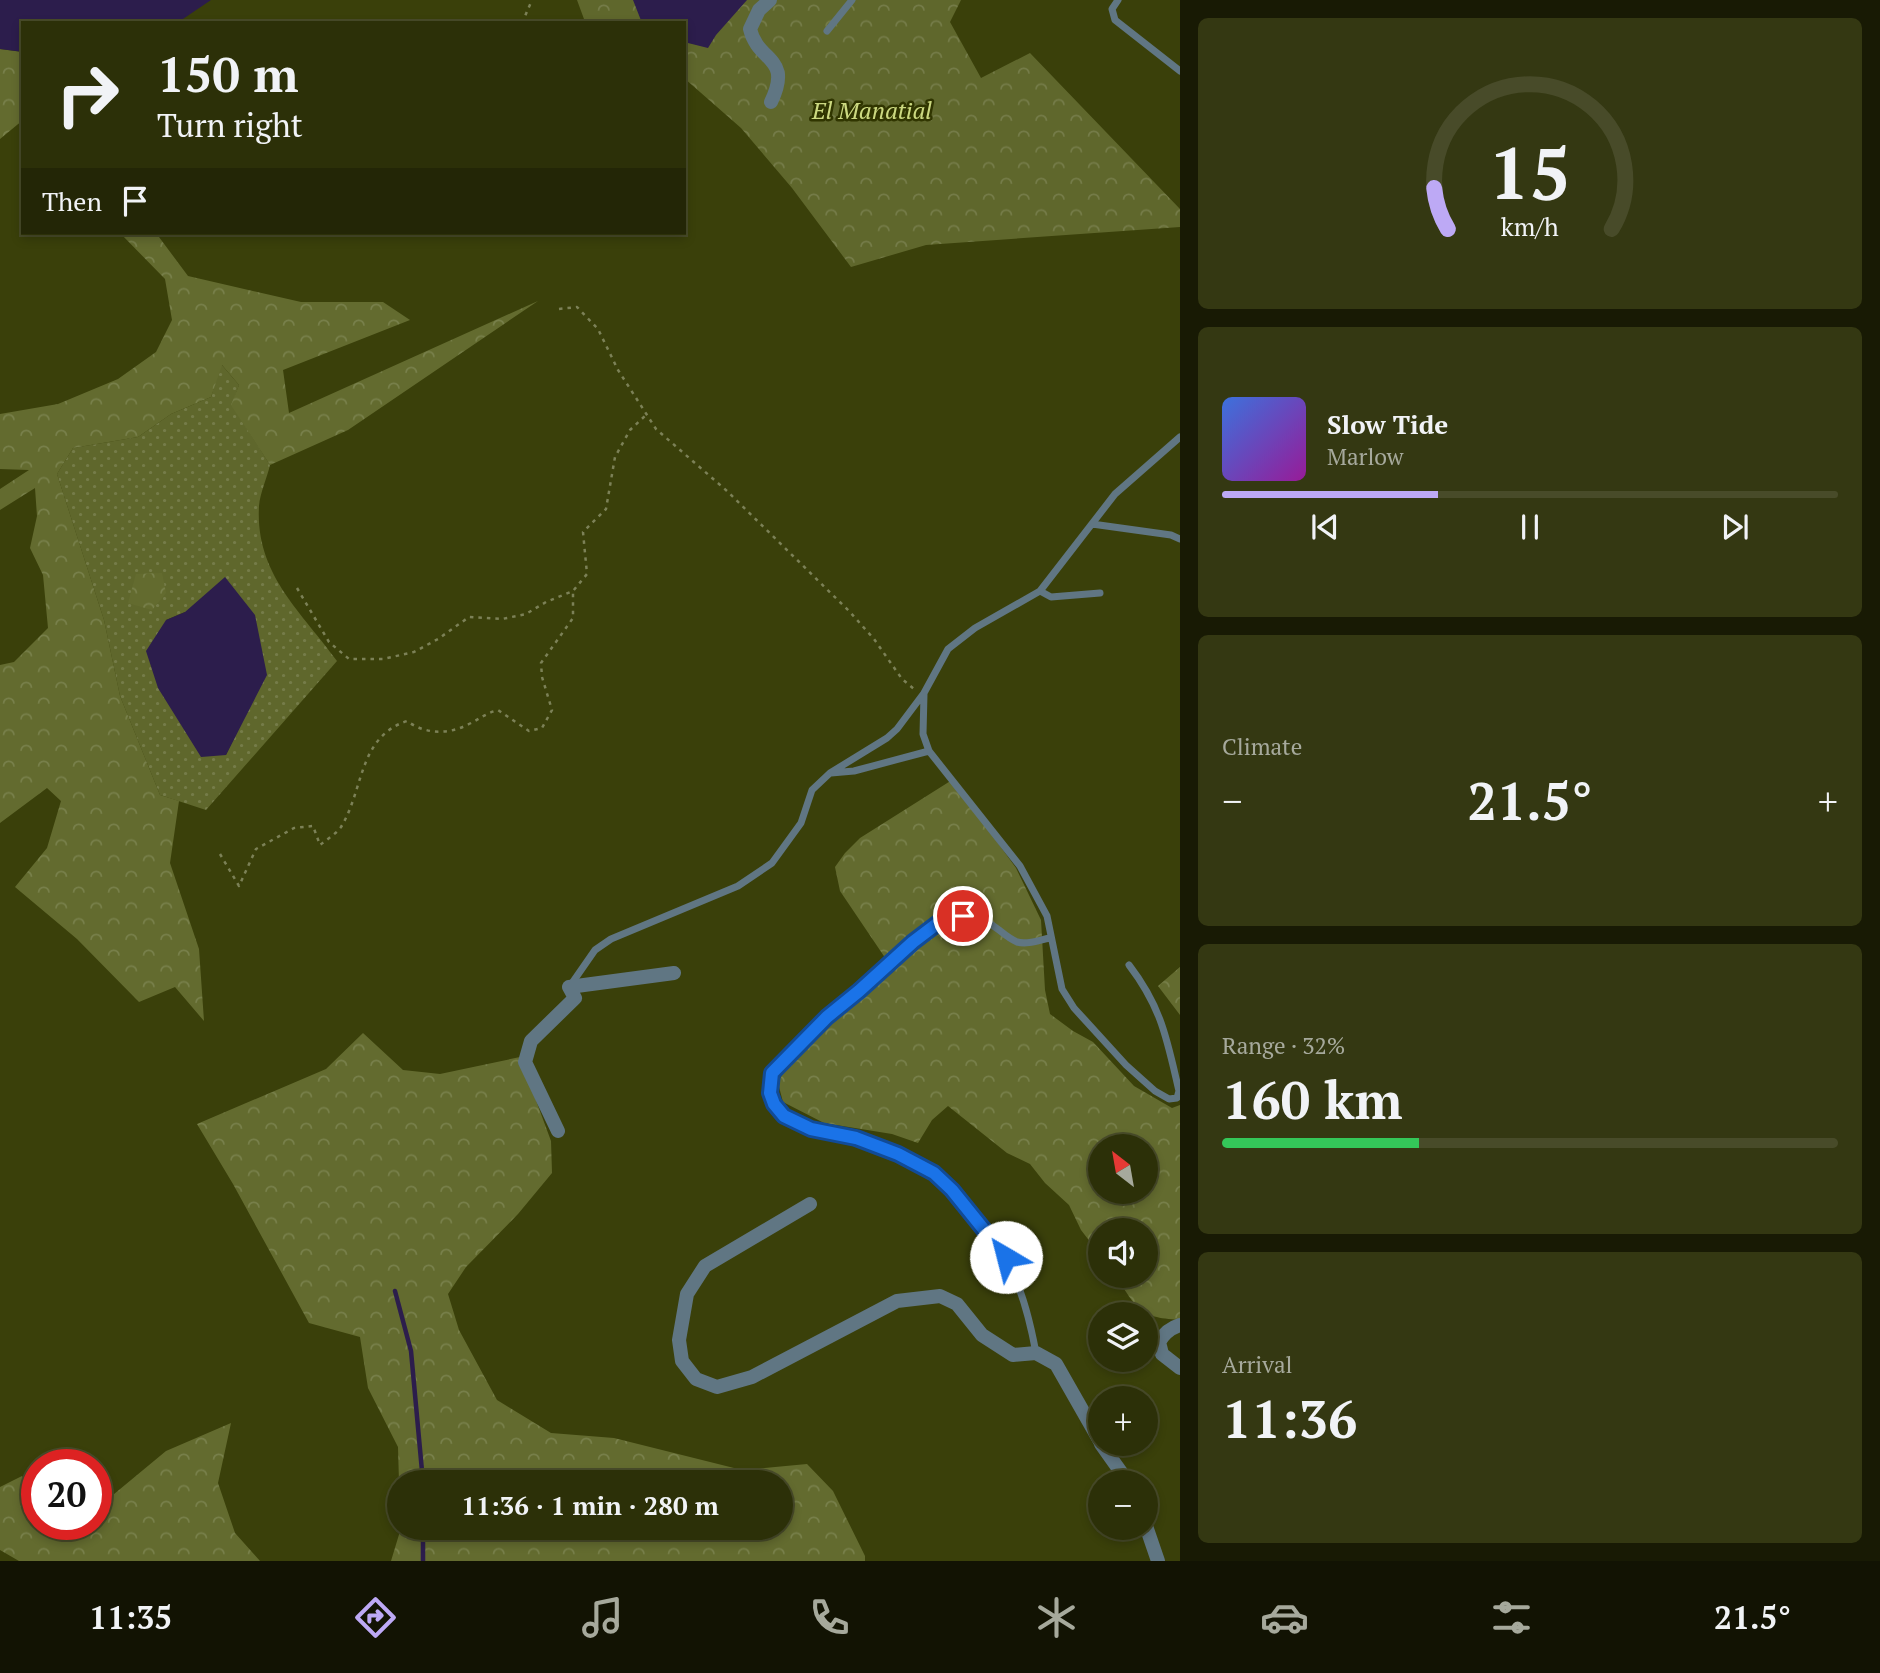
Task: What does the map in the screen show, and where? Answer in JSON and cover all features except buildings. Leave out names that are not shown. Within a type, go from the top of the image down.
[{"type":"street","points":[[770,0],[759,10],[750,29],[753,40],[775,64],[778,87],[771,102]]},
{"type":"street","points":[[558,1130],[524,1062],[531,1041],[575,998],[569,987],[674,973]]},
{"type":"street","points":[[810,1204],[705,1266],[699,1275],[687,1294],[679,1340],[682,1362],[696,1379],[717,1387],[752,1377],[897,1301],[940,1296],[957,1304],[982,1335],[1013,1355],[1037,1353],[1056,1364],[1088,1420]]},
{"type":"street","points":[[1180,1325],[1163,1335],[1159,1342],[1162,1354],[1180,1368]]},
{"type":"street","points":[[1151,1540],[1158,1561]]},
{"type":"lane","points":[[827,31],[852,0]]},
{"type":"lane","points":[[1118,0],[1112,9],[1115,20],[1180,71]]},
{"type":"lane","points":[[569,987],[595,950],[611,939],[738,886],[772,863],[801,823],[812,790],[830,773],[897,729],[924,693],[948,649],[975,628],[1040,591],[1115,494],[1180,437]]},
{"type":"lane","points":[[1092,524],[1171,535],[1180,539]]},
{"type":"lane","points":[[1040,591],[1051,597],[1100,593]]},
{"type":"lane","points":[[924,693],[923,734],[929,751],[1020,866],[1047,916],[1062,989],[1074,1008],[1126,1065],[1155,1091],[1169,1099],[1177,1098],[1179,1091],[1158,1010],[1151,994],[1129,965]]},
{"type":"lane","points":[[830,773],[854,771],[929,751]]},
{"type":"lane","points":[[1037,1353],[1028,1309],[1006,1257],[952,1190],[934,1173],[898,1154],[856,1138],[811,1129],[784,1116],[774,1104],[770,1082],[772,1073],[827,1017],[942,920],[974,916],[985,919],[1017,942],[1050,938]]},
{"type":"path","points":[[523,21],[532,0]]},
{"type":"path","points":[[559,309],[577,307],[598,329],[618,370],[656,429],[727,491],[849,611],[874,639],[902,679],[912,688],[924,693]]},
{"type":"path","points":[[297,588],[329,642],[349,659],[383,659],[414,652],[469,617],[502,619],[526,614],[573,591],[587,574],[583,532],[606,509],[615,457],[630,430],[647,414]]},
{"type":"path","points":[[220,854],[239,886],[256,849],[294,828],[313,827],[320,845],[340,829],[370,748],[395,725],[407,720],[419,730],[444,732],[467,726],[488,712],[498,710],[529,731],[542,728],[552,710],[542,677],[541,663],[573,618],[573,591]]},
{"type":"green space","name":"El Manatial","points":[[577,0],[961,0],[950,22],[981,78],[1030,53],[1180,209],[1180,227],[926,245],[851,267],[792,188],[741,128],[686,80],[686,21],[584,19]]},
{"type":"green space","points":[[0,49],[21,52],[21,122],[0,139]]},
{"type":"green space","points":[[122,235],[157,235],[188,276],[301,302],[383,302],[410,320],[283,370],[289,413],[538,301],[348,430],[270,465],[231,405],[239,385],[222,365],[211,397],[171,414],[138,437],[73,448],[57,474],[104,620],[120,696],[160,795],[179,801],[170,863],[199,949],[204,1021],[175,987],[139,1002],[77,939],[15,887],[47,848],[61,801],[47,788],[0,823],[0,665],[14,662],[48,628],[43,575],[30,548],[37,516],[35,488],[0,510],[0,489],[29,470],[0,469],[0,414],[58,404],[118,379],[156,352],[172,320],[165,279]]},
{"type":"green space","points":[[221,364],[239,385],[232,405],[270,465],[259,506],[264,552],[272,572],[295,608],[337,661],[206,810],[160,795],[120,696],[104,620],[57,474],[73,448],[138,437],[171,414],[211,397]],"holes":[[[185,612],[241,724],[226,755],[166,620]]]},
{"type":"green space","points":[[162,573],[166,593],[152,610],[128,603],[136,574]]},
{"type":"green space","points":[[952,780],[1016,868],[1041,920],[1045,990],[1050,1014],[1093,1042],[1134,1086],[1172,1108],[1180,1105],[1180,1320],[1158,1317],[1158,1302],[1134,1302],[1124,1288],[1158,1288],[1158,1218],[1088,1218],[1088,1239],[1069,1205],[1045,1183],[1030,1164],[1007,1153],[948,1106],[932,1120],[918,1143],[892,1134],[824,1123],[783,1102],[778,1083],[787,1067],[830,1023],[894,971],[840,891],[835,867],[860,838]]},
{"type":"green space","points":[[1180,967],[1180,1015],[1158,986]]},
{"type":"green space","points":[[363,1033],[403,1070],[440,1074],[520,1057],[551,1141],[552,1173],[518,1214],[466,1267],[448,1294],[459,1330],[497,1400],[551,1433],[614,1438],[742,1470],[399,1470],[398,1447],[368,1388],[360,1337],[309,1323],[197,1124],[326,1069]]},
{"type":"green space","points":[[231,1423],[218,1483],[235,1533],[260,1561],[19,1561],[0,1550],[0,1487],[21,1476],[21,1540],[112,1540],[112,1496],[166,1451]]},
{"type":"green space","points":[[807,1464],[833,1491],[865,1556],[865,1561],[391,1561],[397,1540],[793,1540],[793,1470],[742,1470]]},
{"type":"shaded area","points":[[0,0],[211,0],[180,21],[21,21],[21,52],[0,49]]},
{"type":"shaded area","points":[[633,0],[747,0],[708,48],[686,42],[686,21],[641,21]]},
{"type":"shaded area","points":[[225,577],[255,615],[267,675],[226,755],[201,757],[158,688],[146,651],[166,620],[185,612]]},
{"type":"waterway","points":[[395,1291],[411,1351],[422,1470]]},
{"type":"waterway","points":[[423,1540],[423,1561]]},
{"type":"route","points":[[963,916],[942,920],[827,1017],[772,1073],[770,1093],[774,1104],[784,1116],[811,1129],[856,1138],[898,1154],[934,1173],[952,1190],[1006,1257]]}]
